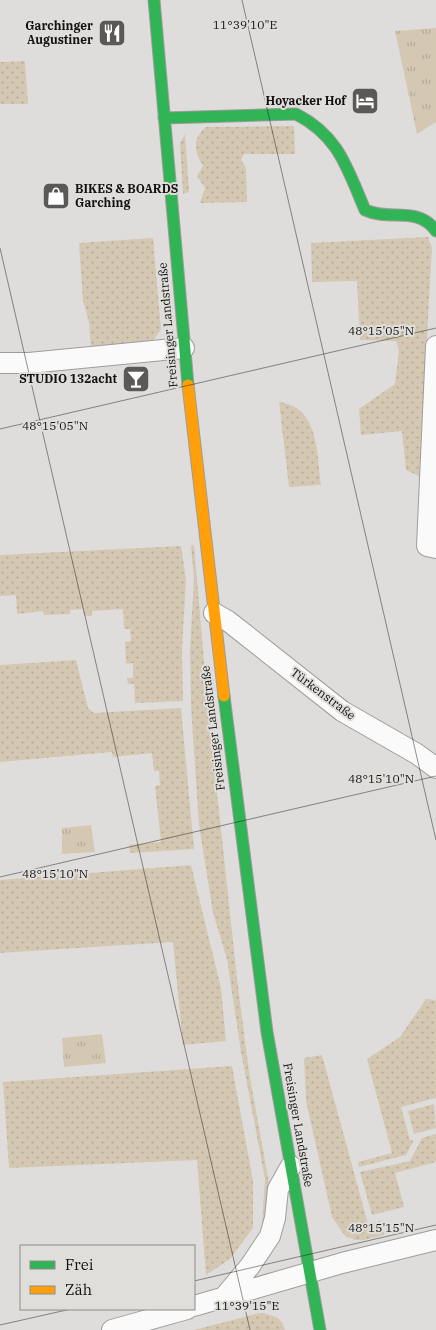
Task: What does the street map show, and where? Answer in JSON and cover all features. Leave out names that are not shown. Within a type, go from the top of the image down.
[{"type":"street","name":"Freisinger Landstraße","points":[[154,0],[184,348],[253,938],[320,1330]]},
{"type":"street","points":[[164,118],[296,114],[310,119],[336,144],[365,210],[372,215],[382,217],[421,216],[431,222],[436,230]]},
{"type":"street","points":[[436,346],[432,525],[427,546],[436,548]]},
{"type":"street","points":[[0,363],[29,363],[184,348]]},
{"type":"street","name":"Türkenstraße","points":[[214,613],[228,621],[342,711],[417,754],[436,768]]},
{"type":"street","points":[[225,1296],[250,1266],[270,1236],[275,1218],[278,1189],[291,1166]]},
{"type":"street","points":[[195,1306],[310,1272],[436,1240]]},
{"type":"street","points":[[112,1330],[183,1310]]},
{"type":"green space","points":[[436,28],[436,122],[417,134],[395,31]]},
{"type":"green space","points":[[25,61],[28,104],[0,104],[0,62]]},
{"type":"green space","points":[[294,126],[295,154],[244,154],[241,160],[246,168],[247,202],[200,203],[205,188],[197,176],[203,166],[196,150],[196,145],[201,131],[206,127]]},
{"type":"green space","points":[[185,134],[189,192],[183,194],[180,143]]},
{"type":"green space","points":[[428,237],[432,248],[419,476],[406,470],[402,431],[361,435],[359,409],[395,384],[399,350],[396,341],[360,340],[357,281],[312,282],[311,243]]},
{"type":"green space","points":[[153,238],[161,329],[154,340],[91,347],[89,322],[83,301],[79,243]]},
{"type":"green space","points":[[279,402],[292,406],[302,413],[309,422],[314,433],[321,485],[289,487]]},
{"type":"green space","points":[[194,545],[209,718],[237,978],[249,1072],[269,1183],[267,1227],[262,1225],[265,1179],[241,1052],[227,959],[213,913],[199,825],[191,707],[190,650],[194,578],[191,546]]},
{"type":"green space","points":[[181,546],[186,580],[182,649],[183,701],[135,703],[134,684],[128,684],[127,678],[133,678],[133,663],[126,664],[125,642],[131,641],[130,629],[124,629],[123,609],[92,611],[92,616],[84,616],[83,609],[70,610],[70,614],[44,615],[43,611],[17,614],[16,595],[0,596],[0,555]]},
{"type":"green space","points":[[76,660],[88,708],[94,713],[181,708],[194,849],[130,853],[129,845],[161,842],[155,786],[160,785],[159,771],[154,771],[152,753],[113,757],[112,752],[0,762],[0,665]]},
{"type":"green space","points":[[91,825],[95,852],[62,854],[62,828]]},
{"type":"green space","points":[[191,865],[221,988],[226,1041],[183,1045],[173,942],[0,953],[0,880]]},
{"type":"green space","points":[[426,999],[436,1000],[436,1098],[401,1107],[410,1140],[414,1140],[406,1155],[359,1167],[358,1162],[392,1153],[367,1059],[400,1037]]},
{"type":"green space","points":[[102,1034],[106,1063],[64,1067],[62,1038]]},
{"type":"green space","points":[[322,1055],[368,1224],[381,1221],[384,1235],[364,1240],[355,1240],[345,1236],[332,1217],[306,1101],[304,1058]]},
{"type":"green space","points":[[232,1066],[253,1181],[253,1228],[230,1259],[206,1275],[197,1160],[9,1168],[3,1082]]},
{"type":"green space","points":[[434,1104],[436,1128],[414,1134],[408,1111]]},
{"type":"green space","points":[[436,1134],[436,1162],[395,1173],[404,1207],[372,1215],[360,1172],[410,1161],[422,1138]]},
{"type":"green space","points":[[260,1313],[276,1317],[282,1322],[285,1330],[194,1330]]},
{"type":"traffic: fast","points":[[154,0],[188,385]]},
{"type":"traffic: fast","points":[[164,118],[296,114],[322,132],[340,154],[365,210],[384,215],[403,215],[421,218],[436,231]]},
{"type":"traffic: fast","points":[[224,696],[267,1032],[320,1330]]},
{"type":"traffic: slow","points":[[188,385],[224,696]]},
{"type":"place","name":"Garchinger Augustiner","points":[[112,33]]},
{"type":"place","name":"Hoyacker Hof","points":[[365,101]]},
{"type":"place","name":"BIKES & BOARDS Garching","points":[[56,196]]},
{"type":"place","name":"STUDIO 132acht","points":[[136,379]]}]
